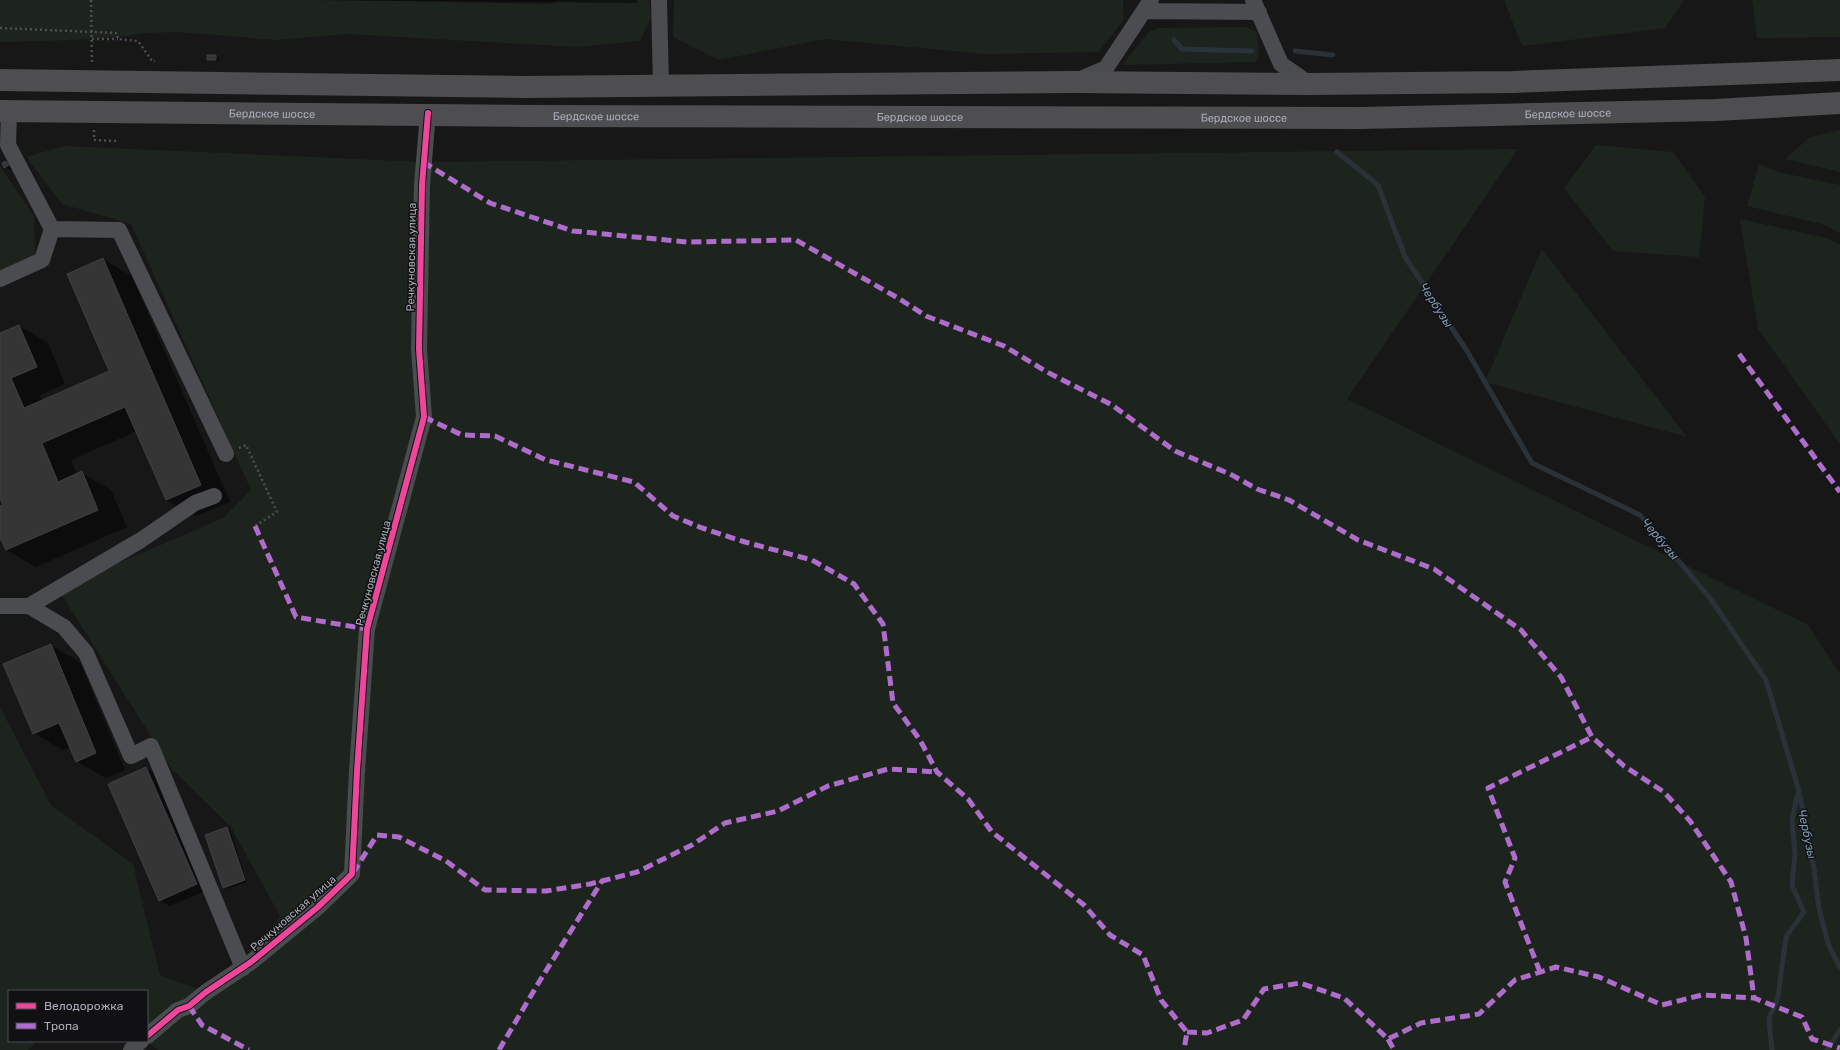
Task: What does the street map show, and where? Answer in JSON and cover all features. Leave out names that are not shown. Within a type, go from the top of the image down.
[{"type":"highway","points":[[0,80],[522,87],[1072,82],[1310,84],[1461,83],[1840,70]]},
{"type":"highway","points":[[1461,83],[1462,116]]},
{"type":"highway","name":"Бердское шоссе","points":[[4,111],[428,113],[532,116],[1361,118],[1716,110],[1840,103]]},
{"type":"street","points":[[659,0],[661,86]]},
{"type":"street","points":[[1072,82],[1106,68],[1148,5],[1256,6],[1281,64],[1310,84]]},
{"type":"street","points":[[0,279],[42,260],[52,229],[8,145],[4,111]]},
{"type":"street","name":"Речкуновская улица","points":[[148,1035],[178,1010],[190,1006],[206,992],[243,968],[318,907],[352,874],[357,771],[368,629],[424,417],[419,349],[422,185],[428,113]]},
{"type":"street","points":[[52,229],[119,230],[226,454]]},
{"type":"street","points":[[0,606],[29,606],[141,540],[195,503],[214,496]]},
{"type":"street","points":[[29,606],[64,627],[86,653],[131,756],[151,746],[243,968]]},
{"type":"street","points":[[131,1050],[140,1042]]},
{"type":"path","points":[[91,0],[92,39],[138,41],[152,61],[160,62]]},
{"type":"path","points":[[0,28],[117,33],[118,39]]},
{"type":"path","points":[[94,140],[117,141]]},
{"type":"path","points":[[226,454],[246,446],[277,512],[254,526]]},
{"type":"shaded area","points":[[0,0],[346,0],[552,4],[560,0],[649,0],[651,18],[640,41],[577,47],[347,34],[276,40],[178,32],[144,33],[129,36],[74,40],[0,42]]},
{"type":"shaded area","points":[[674,0],[1123,0],[1124,19],[1099,52],[986,54],[825,39],[719,60],[673,37]]},
{"type":"shaded area","points":[[1504,0],[1684,0],[1665,28],[1522,46]]},
{"type":"shaded area","points":[[1752,0],[1840,0],[1840,37],[1757,38]]},
{"type":"shaded area","points":[[1245,27],[1257,32],[1259,56],[1255,62],[1122,65],[1150,31],[1159,28]]},
{"type":"shaded area","points":[[1840,130],[1840,172],[1785,159],[1810,137]]},
{"type":"shaded area","points":[[1596,145],[1673,152],[1705,197],[1699,257],[1613,251],[1564,188]]},
{"type":"shaded area","points":[[64,146],[423,162],[1518,149],[1347,399],[1808,625],[1840,674],[1840,1050],[158,1050],[148,1042],[148,990],[8,990],[8,1042],[36,1042],[28,1050],[0,1050],[0,707],[51,805],[133,864],[160,975],[206,992],[243,968],[280,916],[231,827],[171,768],[58,589],[223,518],[251,490],[131,224],[62,204],[26,157]]},
{"type":"shaded area","points":[[1759,164],[1778,172],[1840,185],[1840,233],[1822,224],[1747,206]]},
{"type":"shaded area","points":[[0,166],[34,216],[35,254],[0,270]]},
{"type":"shaded area","points":[[1740,219],[1826,238],[1840,245],[1840,444],[1758,329]]},
{"type":"shaded area","points":[[1542,249],[1687,437],[1485,382]]},
{"type":"building","points":[[207,55],[216,55],[216,60],[207,60]]},
{"type":"building","points":[[6,161],[9,165],[4,168],[2,163]]},
{"type":"building","points":[[103,258],[201,485],[166,500],[125,407],[42,443],[58,482],[82,471],[98,510],[6,550],[0,538],[0,506],[3,505],[0,498],[0,333],[19,325],[37,367],[11,378],[24,408],[109,371],[67,274]]},
{"type":"building","points":[[51,644],[96,753],[76,762],[59,723],[33,734],[3,664]]},
{"type":"building","points":[[146,767],[197,884],[159,901],[108,784]]},
{"type":"building","points":[[227,827],[245,880],[223,888],[205,835]]},
{"type":"waterway","points":[[1174,40],[1182,49],[1252,51]]},
{"type":"waterway","points":[[1295,51],[1333,55]]},
{"type":"waterway","name":"Чербузы","points":[[1337,152],[1378,185],[1405,257],[1467,351],[1532,463],[1640,515],[1710,598],[1766,680],[1799,791],[1814,868],[1819,909],[1829,946],[1840,967]]},
{"type":"waterway","points":[[1772,1050],[1769,1019],[1778,997],[1786,937],[1804,912],[1792,885],[1795,854],[1792,819],[1798,793]]},
{"type":"waterway","name":"Чербузы","points":[[1827,1050],[1840,1030]]},
{"type":"marked path","points":[[423,162],[490,203],[573,231],[687,242],[796,240],[898,298],[926,316],[1004,346],[1047,372],[1112,405],[1175,451],[1230,474],[1257,489],[1289,500],[1358,540],[1434,569],[1521,630],[1561,677],[1592,737],[1624,766],[1664,792],[1690,821],[1731,882],[1746,938],[1754,998],[1802,1017],[1812,1039],[1840,1048]]},
{"type":"marked path","points":[[1739,354],[1840,492]]},
{"type":"marked path","points":[[424,417],[462,435],[495,436],[546,460],[634,482],[673,516],[702,528],[745,542],[812,560],[854,584],[883,624],[893,703],[920,740],[937,772],[968,799],[992,832],[1084,905],[1110,935],[1143,955],[1161,1000],[1187,1032],[1184,1050]]},
{"type":"marked path","points":[[255,526],[296,617],[367,629]]},
{"type":"marked path","points":[[1540,972],[1505,882],[1515,858],[1488,788],[1592,737]]},
{"type":"marked path","points":[[353,873],[377,835],[399,837],[446,861],[485,890],[546,891],[590,884],[637,872],[692,845],[725,823],[778,811],[828,786],[888,769],[937,772]]},
{"type":"marked path","points":[[499,1050],[539,982],[602,881]]},
{"type":"marked path","points":[[1187,1032],[1207,1033],[1243,1020],[1264,989],[1300,983],[1344,998],[1388,1039],[1421,1023],[1479,1014],[1515,980],[1556,967],[1599,977],[1662,1005],[1702,995],[1754,998]]},
{"type":"marked path","points":[[189,1006],[202,1025],[249,1050]]},
{"type":"marked path","points":[[1388,1039],[1394,1050]]},
{"type":"cycle path","points":[[148,1035],[178,1010],[189,1006],[206,992],[251,962],[318,907],[352,874],[357,771],[367,629],[424,417],[419,349],[422,185],[428,113]]}]
